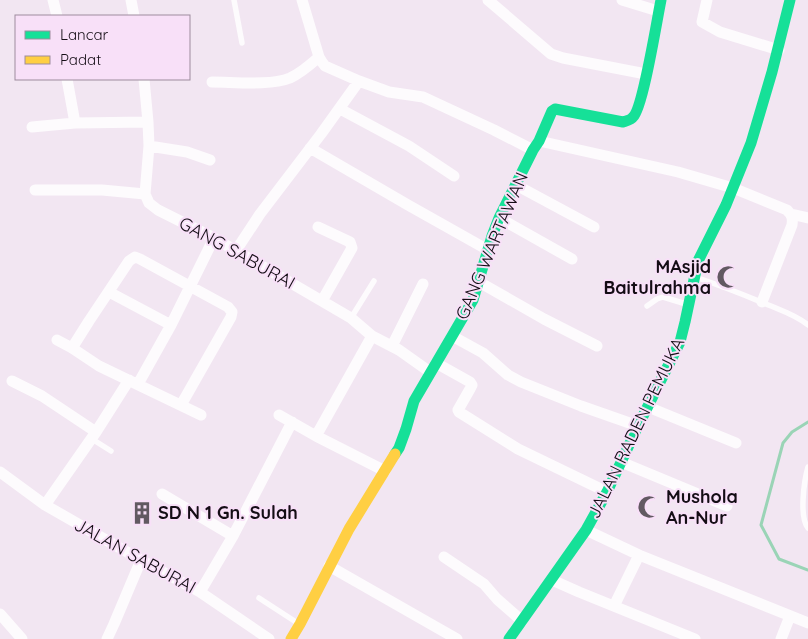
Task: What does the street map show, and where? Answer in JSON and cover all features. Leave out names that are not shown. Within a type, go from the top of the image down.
[{"type":"street","points":[[54,0],[56,15]]},
{"type":"street","points":[[131,0],[134,15]]},
{"type":"street","points":[[488,0],[546,50],[556,56],[646,74]]},
{"type":"street","points":[[622,0],[660,5]]},
{"type":"street","points":[[708,0],[702,22],[720,32],[779,50]]},
{"type":"street","name":"JALAN RADEN PEMUKA","points":[[509,639],[586,530],[680,342],[699,259],[733,188],[760,116],[779,50],[790,0]]},
{"type":"street","points":[[305,3],[322,62],[325,66],[359,81],[389,92],[423,97],[494,130],[536,146],[678,172],[733,188],[787,210],[793,218],[792,224],[762,302]]},
{"type":"street","name":"GANG WARTAWAN","points":[[290,639],[300,624],[349,529],[399,448],[414,401],[472,300],[492,236],[550,114],[554,109],[623,122],[631,120],[636,113],[642,95],[660,5]]},
{"type":"street","points":[[212,82],[263,82],[289,78],[304,70],[319,57]]},
{"type":"street","points":[[68,80],[75,123]]},
{"type":"street","points":[[35,190],[96,189],[144,194],[149,146],[144,80]]},
{"type":"street","points":[[235,252],[260,214],[359,81]]},
{"type":"street","points":[[340,109],[409,146],[454,176]]},
{"type":"street","points":[[32,127],[75,123],[148,122]]},
{"type":"street","points":[[149,146],[187,152],[210,160]]},
{"type":"street","points":[[310,148],[488,250]]},
{"type":"street","points":[[516,185],[594,227]]},
{"type":"street","name":"GANG SABURAI","points":[[144,194],[151,206],[214,238],[235,252],[351,318],[372,336],[433,367],[470,382],[472,385],[458,410],[459,412],[518,449],[606,492]]},
{"type":"street","points":[[791,214],[808,218]]},
{"type":"street","points":[[500,218],[572,259]]},
{"type":"street","points":[[318,227],[350,242],[352,248],[322,301]]},
{"type":"street","points":[[45,505],[133,382],[171,325],[214,238]]},
{"type":"street","points":[[72,348],[131,258],[140,259],[228,307],[233,314],[181,405]]},
{"type":"street","points":[[478,282],[597,346]]},
{"type":"street","points":[[392,346],[423,284]]},
{"type":"street","points":[[109,292],[171,325]]},
{"type":"street","points":[[316,436],[372,336]]},
{"type":"street","points":[[452,336],[482,354],[508,375],[521,382],[638,426]]},
{"type":"street","points":[[57,340],[99,366],[201,415]]},
{"type":"street","points":[[12,381],[42,396],[94,436]]},
{"type":"street","points":[[648,407],[736,443]]},
{"type":"street","points":[[278,415],[385,471]]},
{"type":"street","points":[[200,592],[233,536],[292,422]]},
{"type":"street","points":[[621,462],[728,506]]},
{"type":"street","name":"JALAN SABURAI","points":[[0,472],[45,505],[200,592],[269,639]]},
{"type":"street","points":[[162,494],[233,536]]},
{"type":"street","points":[[586,530],[640,555],[808,623]]},
{"type":"street","points":[[614,606],[640,555]]},
{"type":"street","points":[[444,557],[484,584],[522,621]]},
{"type":"street","points":[[107,639],[141,560]]},
{"type":"street","points":[[329,566],[458,639]]},
{"type":"street","points":[[552,580],[694,639]]},
{"type":"street","points":[[0,614],[22,639]]},
{"type":"street","points":[[782,639],[790,616]]},
{"type":"lane","points":[[234,0],[242,43]]},
{"type":"lane","points":[[694,277],[762,302],[808,325]]},
{"type":"lane","points":[[351,318],[374,281]]},
{"type":"lane","points":[[647,306],[660,298],[688,305]]},
{"type":"lane","points":[[94,436],[111,451]]},
{"type":"lane","points":[[808,467],[804,524],[808,528]]},
{"type":"lane","points":[[259,598],[300,624]]},
{"type":"waterway","points":[[808,422],[792,432],[783,443],[761,525],[779,559],[808,570]]},
{"type":"traffic: fast","points":[[395,454],[406,429],[414,401],[473,300],[499,218],[539,141],[552,111],[555,109],[623,122],[632,118],[641,98],[661,0]]},
{"type":"traffic: fast","points":[[509,639],[586,530],[607,492],[680,342],[698,261],[726,205],[751,143],[772,72],[790,0]]},
{"type":"traffic: slow","points":[[291,639],[349,529],[395,454]]},
{"type":"place","name":"MAsjid Baitulrahma","points":[[728,277]]},
{"type":"place","name":"Mushola An-Nur","points":[[649,507]]},
{"type":"place","name":"SD N 1 Gn. Sulah","points":[[142,513]]}]
